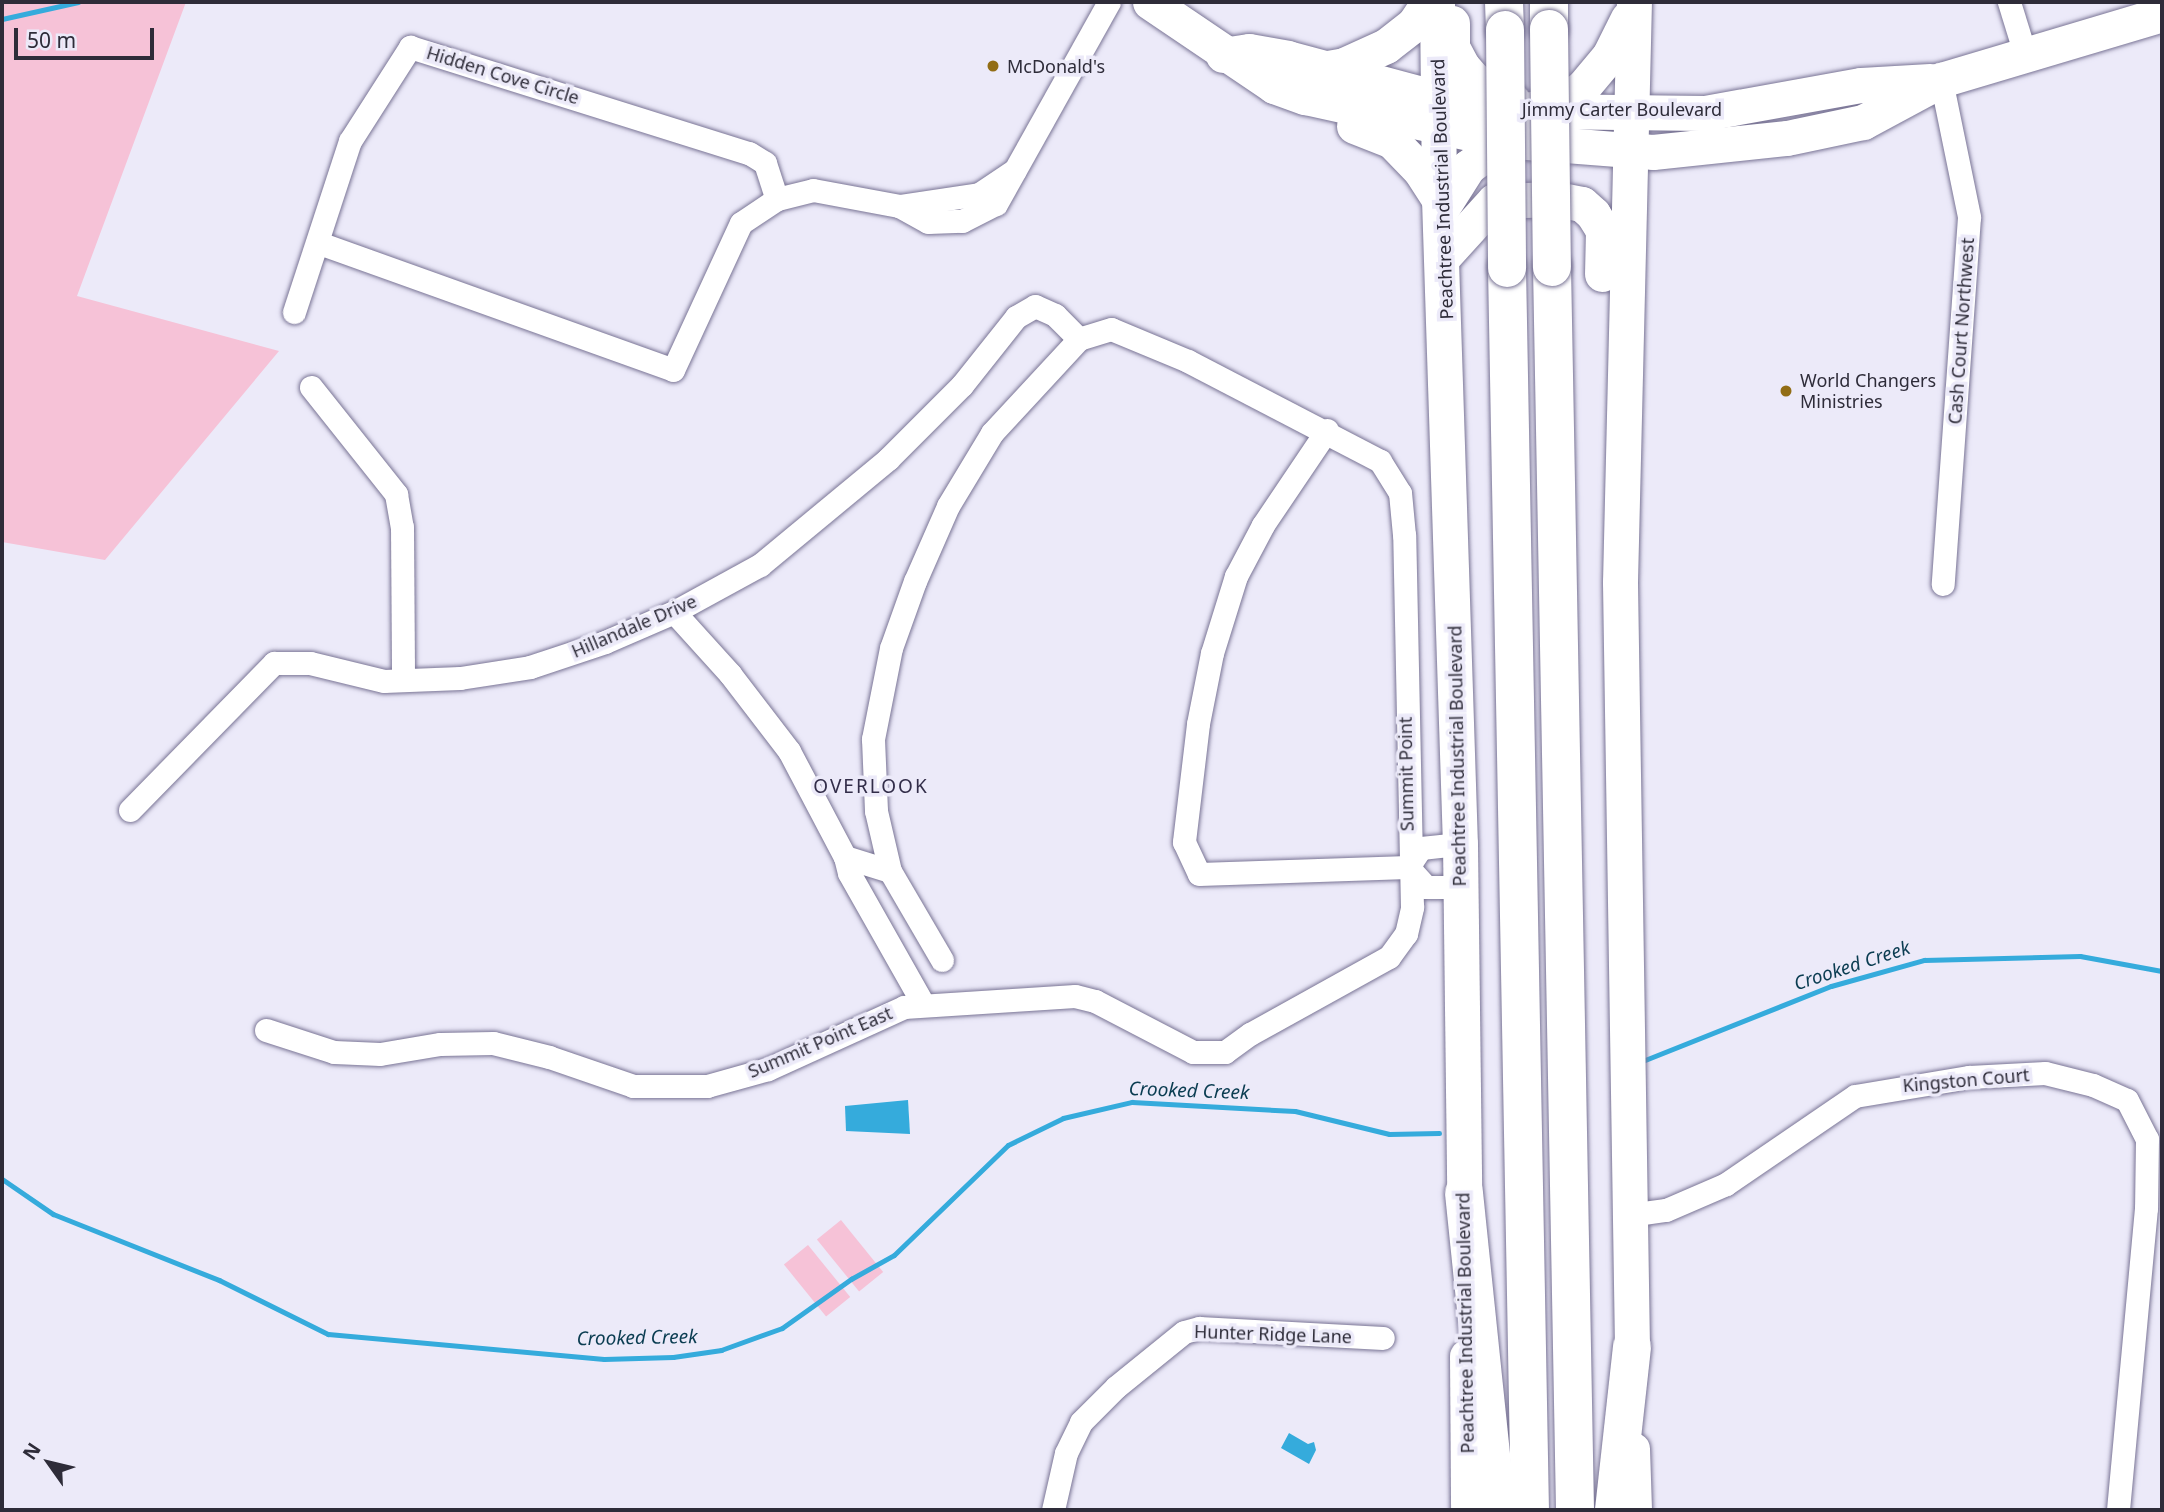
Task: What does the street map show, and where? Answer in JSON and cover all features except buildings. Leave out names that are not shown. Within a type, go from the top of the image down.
[{"type":"highway","points":[[1549,15],[1575,1510]]},
{"type":"highway","points":[[1504,16],[1530,1510]]},
{"type":"highway","points":[[1464,1194],[1497,1510]]},
{"type":"highway","points":[[1614,1510],[1632,1347]]},
{"type":"main road","name":"Jimmy Carter Boulevard","points":[[1150,2],[1223,55],[1283,90],[1432,117],[1538,122],[1645,142],[1787,138],[1863,122],[1941,80],[2162,14]]},
{"type":"main road","points":[[1322,69],[1344,65],[1385,46],[1414,24],[1429,2]]},
{"type":"main road","name":"Peachtree Industrial Boulevard","points":[[1437,2],[1432,117],[1443,257],[1460,844],[1467,1510]]},
{"type":"main road","points":[[1452,2],[1452,47],[1462,66],[1487,88],[1538,122],[1600,170],[1627,221]]},
{"type":"main road","points":[[1223,55],[1239,78],[1271,101],[1392,141],[1439,205],[1460,176],[1538,122],[1552,106],[1583,87],[1609,56],[1634,4]]},
{"type":"main road","points":[[1634,4],[1644,61],[1658,89],[1682,104],[1718,104],[1810,86],[1861,85]]},
{"type":"main road","points":[[1634,4],[1645,142],[1627,221],[1621,458],[1629,1215],[1636,1510]]},
{"type":"main road","name":"Jimmy Carter Boulevard","points":[[1223,55],[1249,51],[1322,69],[1432,117]]},
{"type":"main road","name":"Jimmy Carter Boulevard","points":[[1645,142],[1728,110],[1861,85],[1941,80]]},
{"type":"main road","points":[[1432,117],[1476,113],[1538,122]]},
{"type":"main road","points":[[1627,221],[1666,166],[1645,142]]},
{"type":"main road","points":[[1443,257],[1494,201],[1556,199],[1582,204],[1593,214],[1603,230],[1598,432],[1621,458]]},
{"type":"street","points":[[319,243],[673,370],[741,223],[777,199],[813,190],[899,206],[928,222],[962,221],[996,204],[1109,2]]},
{"type":"street","points":[[2009,2],[2025,54]]},
{"type":"street","name":"Hidden Cove Circle","points":[[294,312],[319,243],[350,141],[410,47],[749,153],[765,163],[777,199]]},
{"type":"street","name":"Cash Court Northwest","points":[[1941,80],[1969,217],[1942,584]]},
{"type":"street","name":"Hillandale Drive","points":[[130,810],[274,663],[310,663],[384,681],[460,678],[530,667],[674,612],[760,565],[888,459],[962,385],[1017,317],[1035,306],[1055,315],[1079,340]]},
{"type":"street","name":"Summit Point","points":[[966,1001],[1075,996],[1095,1001],[1193,1052],[1208,1056],[1225,1052],[1250,1034],[1389,957],[1406,934],[1409,921],[1400,493],[1380,461],[1327,430],[1188,361],[1111,329],[1079,340]]},
{"type":"street","points":[[942,960],[890,871],[876,811],[873,739],[895,637],[948,506],[986,443],[1079,340]]},
{"type":"street","points":[[311,387],[396,494],[402,527],[403,680]]},
{"type":"street","points":[[1327,430],[1263,525],[1236,576],[1212,653],[1198,724],[1184,842],[1199,874],[1408,867],[1426,887],[1460,887]]},
{"type":"street","points":[[674,612],[730,674],[789,751],[845,856],[849,873],[922,1002]]},
{"type":"street","points":[[1408,867],[1421,848],[1460,844]]},
{"type":"street","points":[[845,856],[890,871]]},
{"type":"street","name":"Summit Point East","points":[[266,1030],[334,1052],[380,1054],[440,1044],[493,1043],[549,1056],[633,1086],[707,1086],[768,1069],[922,1002],[966,1001]]},
{"type":"street","name":"Kingston Court","points":[[1629,1215],[1665,1210],[1726,1184],[1855,1096],[1969,1077],[2045,1073],[2093,1085],[2127,1100],[2147,1139],[2146,1208],[2118,1510]]},
{"type":"street","name":"Hunter Ridge Lane","points":[[1053,1510],[1066,1453],[1081,1422],[1116,1387],[1184,1332],[1199,1328],[1383,1338]]},
{"type":"shaded area","points":[[2,2],[186,2],[77,296],[279,351],[105,560],[2,542]]},
{"type":"shaded area","points":[[841,1220],[883,1272],[859,1292],[817,1240]]},
{"type":"shaded area","points":[[808,1245],[850,1297],[826,1317],[784,1265]]},
{"type":"water","points":[[908,1100],[910,1134],[846,1131],[845,1106]]},
{"type":"water","points":[[1289,1433],[1308,1444],[1314,1442],[1316,1450],[1309,1464],[1281,1448]]},
{"type":"waterway","points":[[2,19],[78,2]]},
{"type":"waterway","name":"Crooked Creek","points":[[1645,1060],[1831,986],[1924,960],[2080,956],[2162,971]]},
{"type":"waterway","name":"Crooked Creek","points":[[2,1179],[53,1214],[219,1280],[328,1334],[604,1359],[673,1357],[721,1350],[782,1328],[851,1279],[894,1255],[1008,1145],[1063,1118],[1132,1102],[1295,1111],[1389,1134],[1439,1133]]},
{"type":"place","name":"McDonald's","points":[[993,66]]},
{"type":"place","name":"World Changers Ministries","points":[[1786,391]]},
{"type":"district","name":"OVERLOOK","points":[[871,787]]}]
